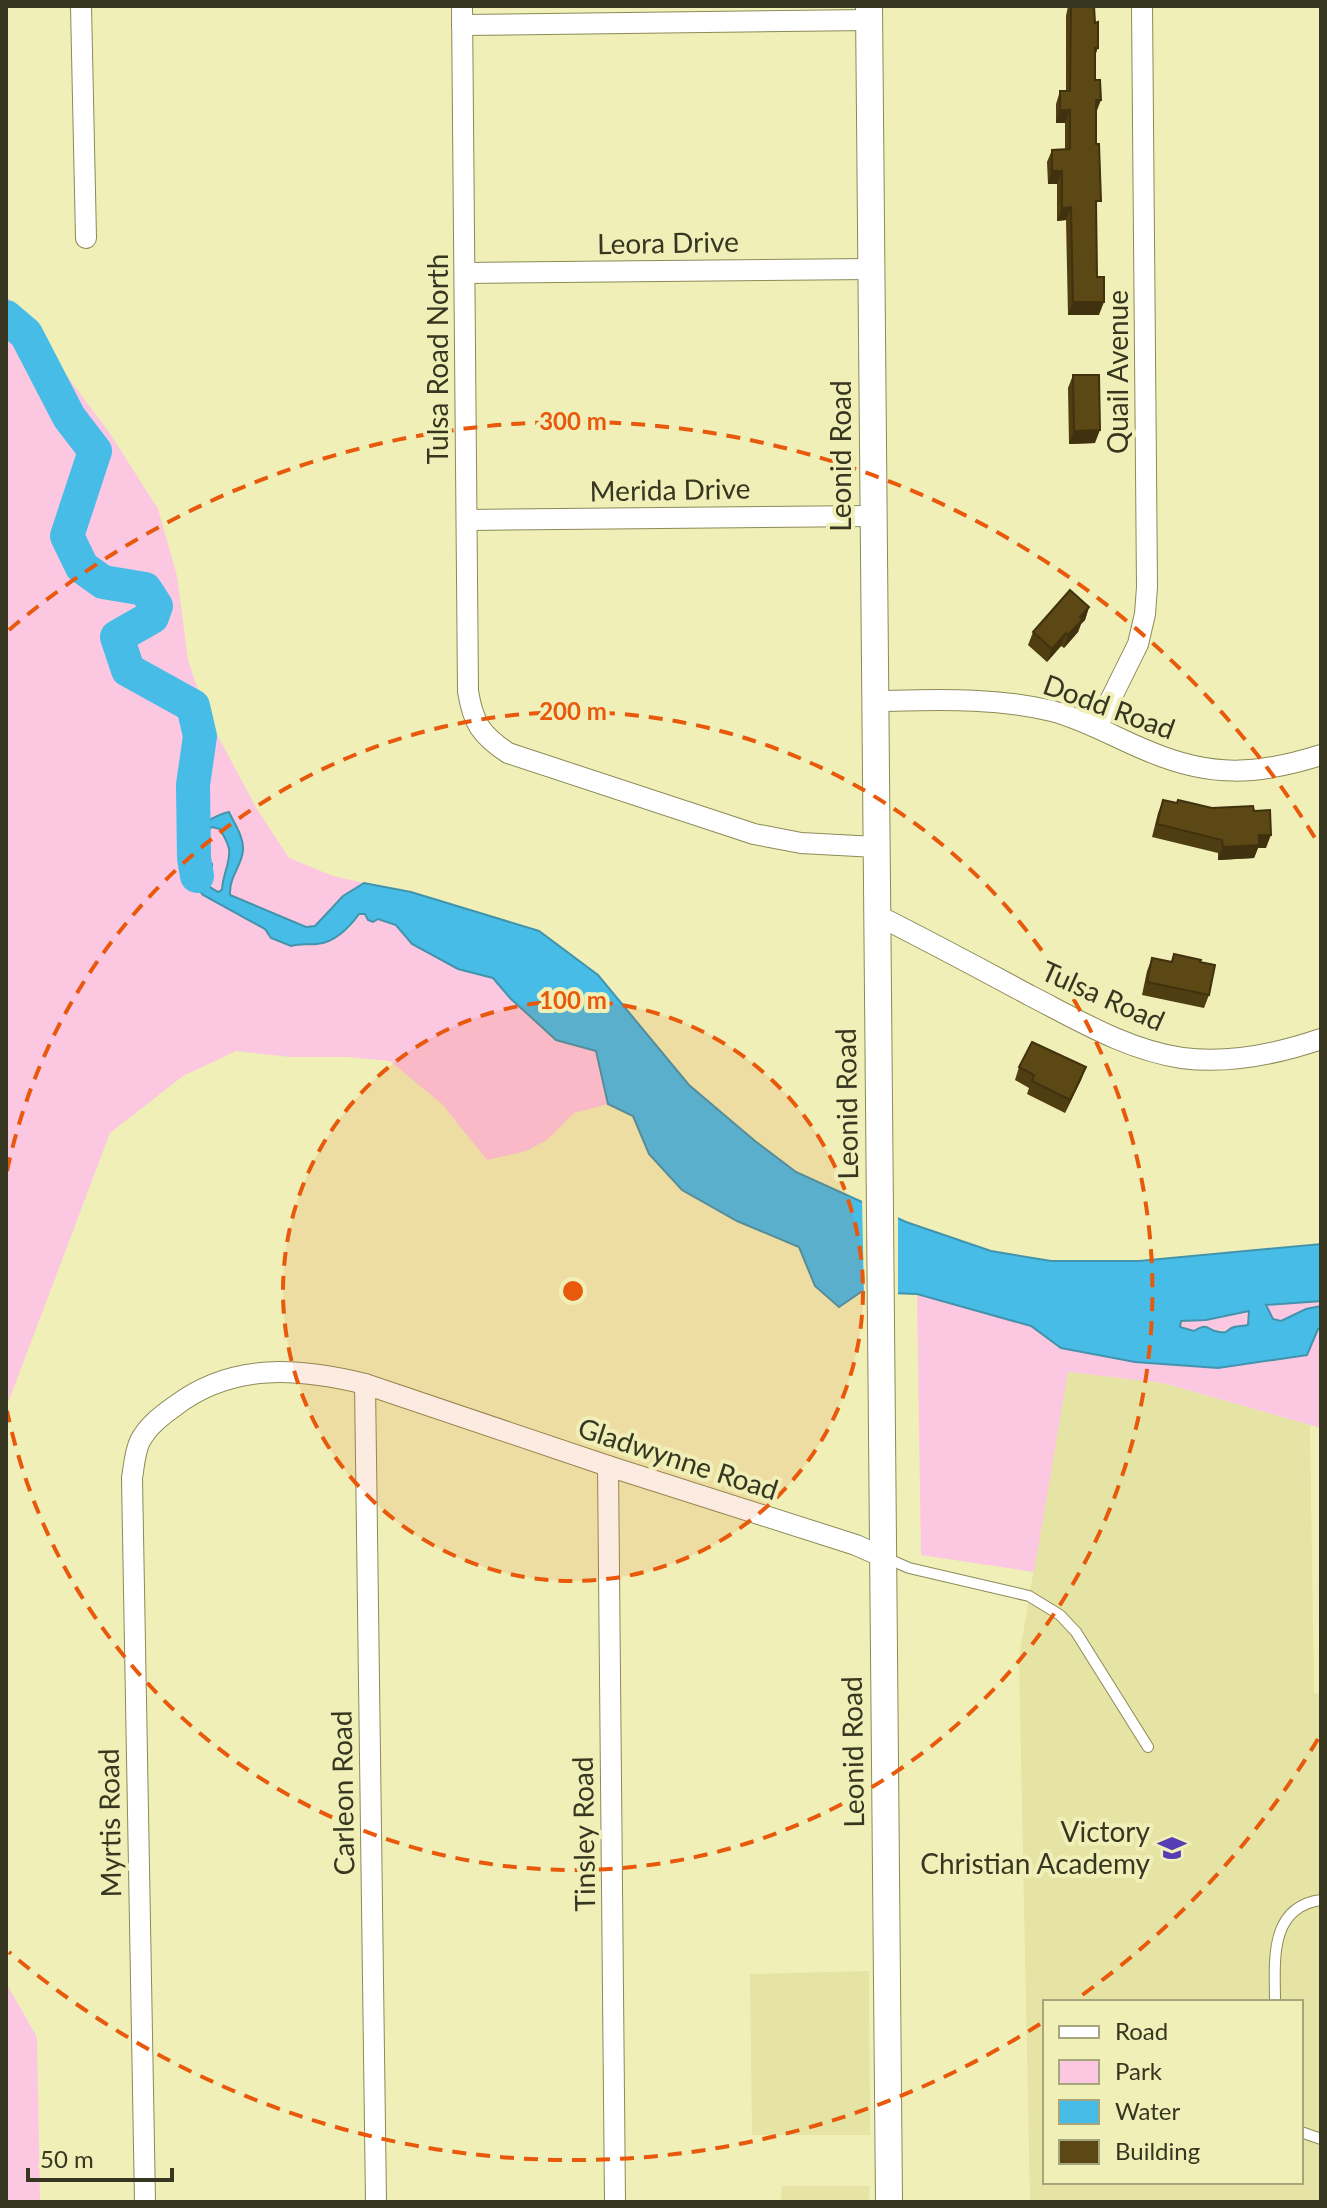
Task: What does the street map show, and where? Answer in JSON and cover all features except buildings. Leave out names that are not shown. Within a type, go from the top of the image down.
[{"type":"street","points":[[81,6],[86,238]]},
{"type":"street","name":"Quail Avenue","points":[[1097,727],[1138,644],[1147,587],[1142,6]]},
{"type":"street","points":[[462,16],[869,13]]},
{"type":"street","name":"Leonid Road","points":[[869,13],[889,2202]]},
{"type":"street","name":"Tulsa Road North","points":[[462,16],[468,691],[471,712],[479,728],[492,742],[522,758],[754,834],[801,843],[876,847]]},
{"type":"street","name":"Leora Drive","points":[[465,273],[871,269]]},
{"type":"street","name":"Merida Drive","points":[[467,520],[873,516]]},
{"type":"street","name":"Dodd Road","points":[[876,701],[984,700],[1022,705],[1056,712],[1150,752],[1220,771],[1254,771],[1321,755]]},
{"type":"street","name":"Tulsa Road","points":[[877,915],[1098,1031],[1153,1052],[1211,1060],[1240,1058],[1321,1039]]},
{"type":"street","name":"Gladwynne Road","points":[[139,1443],[156,1420],[189,1395],[231,1379],[260,1372],[328,1375],[365,1384],[856,1545],[883,1557]]},
{"type":"street","name":"Carleon Road","points":[[365,1384],[376,2202]]},
{"type":"street","name":"Myrtis Road","points":[[139,1443],[132,1478],[145,2202]]},
{"type":"street","name":"Tinsley Road","points":[[608,1466],[615,2202]]},
{"type":"lane","name":"Gladwynne Road","points":[[883,1557],[909,1568],[1029,1596],[1060,1615],[1076,1632],[1148,1747]]},
{"type":"lane","points":[[1275,2000],[1275,1955],[1279,1932],[1301,1906],[1321,1900]]},
{"type":"shaded area","name":"Victory Christian Academy","points":[[1067,1372],[1163,1383],[1310,1425],[1314,1693],[1321,1694],[1321,2202],[1030,2202],[1019,1658]]},
{"type":"shaded area","points":[[869,1971],[870,2135],[752,2135],[750,1974]]},
{"type":"shaded area","points":[[782,2186],[870,2186],[869,2202],[781,2202]]},
{"type":"green space","points":[[6,295],[109,432],[158,509],[177,576],[188,660],[207,716],[257,809],[289,858],[333,876],[364,883],[343,896],[315,926],[306,927],[230,895],[229,883],[243,851],[218,814],[190,831],[203,895],[265,929],[301,943],[320,945],[349,929],[360,914],[396,925],[412,944],[458,969],[493,978],[556,1040],[596,1051],[608,1104],[574,1113],[547,1140],[526,1151],[487,1160],[442,1104],[390,1061],[290,1057],[236,1051],[183,1076],[110,1133],[6,1408]]},
{"type":"green space","points":[[212,827],[221,829],[229,849],[222,890],[218,892],[210,887],[206,879],[212,870],[202,867],[199,862],[202,835]]},
{"type":"green space","points":[[917,1294],[1031,1326],[1061,1348],[1135,1362],[1218,1368],[1307,1355],[1318,1328],[1321,1329],[1321,1428],[1163,1383],[1068,1372],[1034,1572],[921,1555]]},
{"type":"green space","points":[[1321,1301],[1320,1307],[1306,1309],[1281,1321],[1273,1319],[1266,1305]]},
{"type":"green space","points":[[1249,1311],[1248,1325],[1221,1331],[1202,1326],[1194,1331],[1180,1328],[1181,1321],[1206,1320]]},
{"type":"green space","points":[[6,1983],[37,2037],[40,2202],[6,2202]]},
{"type":"water","points":[[229,812],[243,845],[230,895],[306,927],[315,926],[343,896],[364,883],[411,892],[539,931],[598,975],[689,1085],[796,1172],[906,1222],[991,1251],[1051,1261],[1139,1261],[1321,1244],[1321,1301],[1266,1305],[1273,1319],[1281,1321],[1306,1309],[1321,1306],[1321,1329],[1318,1329],[1307,1355],[1218,1368],[1135,1362],[1061,1348],[1031,1326],[917,1294],[861,1292],[839,1307],[815,1286],[799,1247],[737,1221],[682,1190],[649,1154],[633,1116],[608,1104],[596,1051],[556,1040],[493,978],[458,969],[412,944],[396,925],[378,919],[373,922],[365,914],[359,914],[346,929],[329,941],[291,946],[271,938],[265,929],[203,895],[193,883],[180,842],[203,824]],"holes":[[[212,827],[220,829],[229,849],[222,890],[218,892],[210,887],[206,879],[212,864],[202,867],[199,862],[205,849],[202,835]],[[1249,1311],[1248,1325],[1225,1332],[1206,1327],[1194,1331],[1180,1327],[1181,1321],[1206,1320]]]},
{"type":"pier","points":[[862,1198],[898,1214],[898,1297],[864,1296]]},
{"type":"waterway","points":[[6,317],[26,334],[69,417],[95,451],[67,536],[82,567],[103,582],[145,589],[156,606],[152,617],[117,637],[128,670],[193,706],[200,736],[193,785],[197,876]]},
{"type":"place","name":"Victory Christian Academy","points":[[1172,1848]]}]
